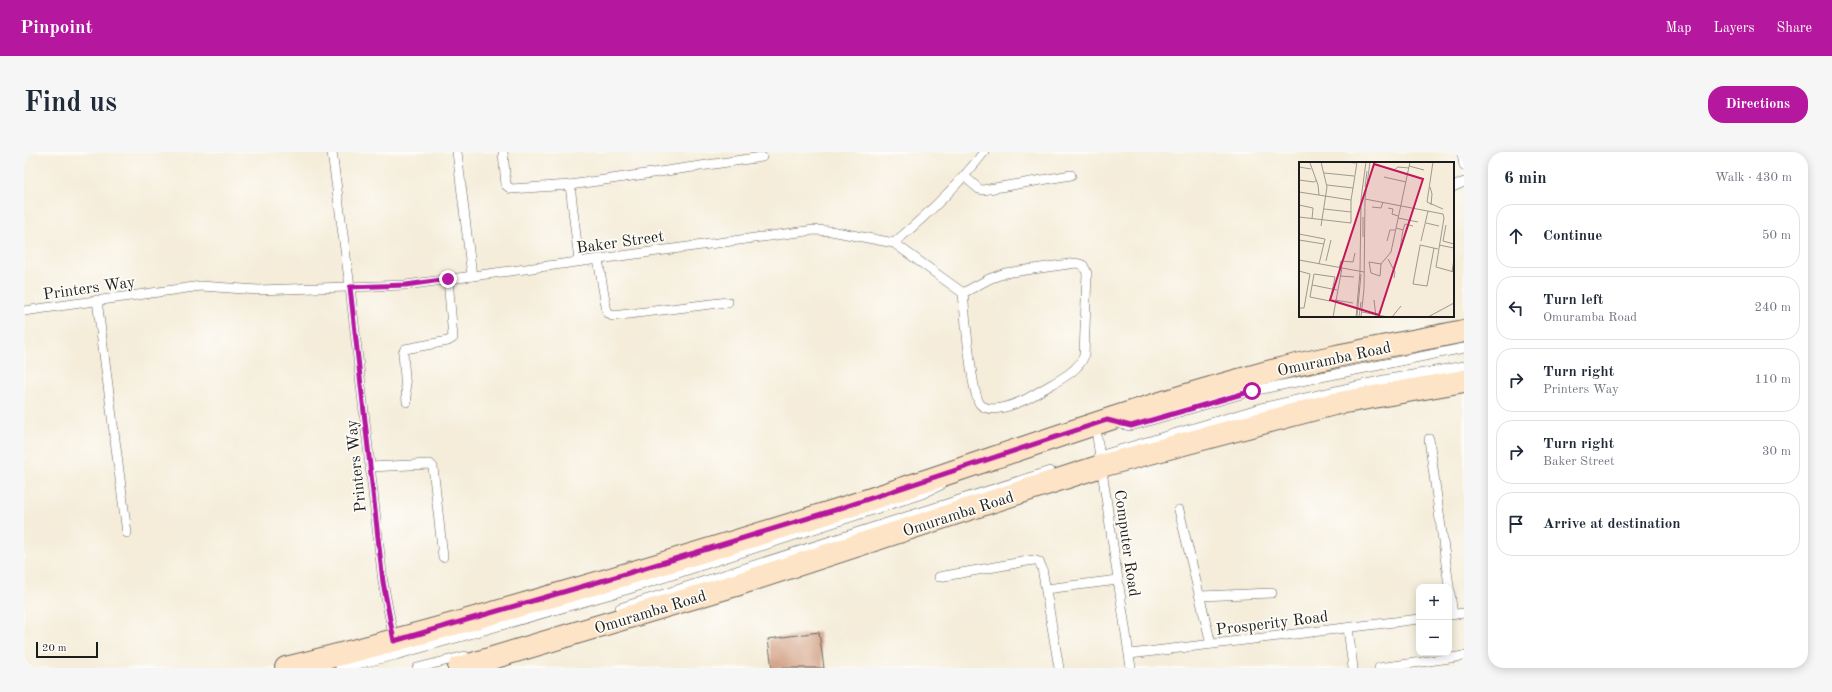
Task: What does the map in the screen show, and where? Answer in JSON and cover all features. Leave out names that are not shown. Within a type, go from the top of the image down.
[{"type":"main road","name":"Omuramba Road","points":[[286,668],[394,641],[630,573],[838,509],[1101,421],[1252,376],[1318,360],[1464,331]]},
{"type":"main road","name":"Omuramba Road","points":[[459,668],[736,585],[1098,460],[1334,404],[1464,381]]},
{"type":"lane","name":"Printers Way","points":[[332,152],[350,287],[383,582],[394,641]]},
{"type":"lane","points":[[457,152],[472,276]]},
{"type":"lane","points":[[503,152],[506,185],[511,189],[570,185],[762,157]]},
{"type":"lane","points":[[963,293],[989,279],[1005,273],[1076,263],[1084,265],[1087,273],[1084,356],[1082,361],[1075,369],[1026,400],[1011,406],[985,407],[977,398],[972,376],[963,293],[894,243],[937,206],[965,177],[984,152]]},
{"type":"lane","points":[[1462,152],[1464,166]]},
{"type":"lane","points":[[965,177],[979,189],[983,190],[1071,175]]},
{"type":"lane","points":[[1454,186],[1464,182]]},
{"type":"lane","points":[[570,185],[579,261]]},
{"type":"lane","name":"Baker Street","points":[[350,287],[406,285],[814,230],[830,230],[894,243]]},
{"type":"lane","points":[[598,259],[606,312],[612,316],[728,302]]},
{"type":"lane","points":[[407,402],[403,353],[405,349],[448,341],[453,338],[448,279]]},
{"type":"lane","name":"Printers Way","points":[[24,311],[201,286],[258,290],[350,287]]},
{"type":"lane","points":[[97,300],[127,533]]},
{"type":"lane","points":[[1101,421],[1131,426],[1252,391],[1464,348]]},
{"type":"lane","points":[[1098,460],[1261,408],[1384,380],[1464,366]]},
{"type":"lane","name":"Computer Road","points":[[1101,421],[1098,460],[1130,654],[1131,668]]},
{"type":"lane","points":[[1429,439],[1447,584]]},
{"type":"lane","points":[[370,467],[430,464],[433,468],[443,557]]},
{"type":"lane","points":[[615,610],[1062,467]]},
{"type":"lane","points":[[340,668],[396,655],[636,587],[933,490],[949,480],[958,469]]},
{"type":"lane","points":[[1178,510],[1211,644]]},
{"type":"lane","points":[[939,577],[1033,560],[1039,562],[1042,568],[1046,589],[1059,668]]},
{"type":"lane","points":[[1046,589],[1118,580]]},
{"type":"lane","points":[[1200,596],[1272,593]]},
{"type":"lane","points":[[1452,615],[1464,613]]},
{"type":"lane","name":"Prosperity Road","points":[[1130,654],[1416,619]]},
{"type":"lane","points":[[1348,628],[1353,668]]},
{"type":"lane","points":[[417,668],[486,651],[554,630]]},
{"type":"lane","points":[[1379,668],[1464,656]]},
{"type":"building","points":[[819,632],[824,668],[772,668],[768,639]]},
{"type":"route","points":[[448,279],[406,285],[350,287],[383,582],[394,641],[622,575],[838,509],[1096,423],[1107,420],[1131,426],[1252,391]]}]
